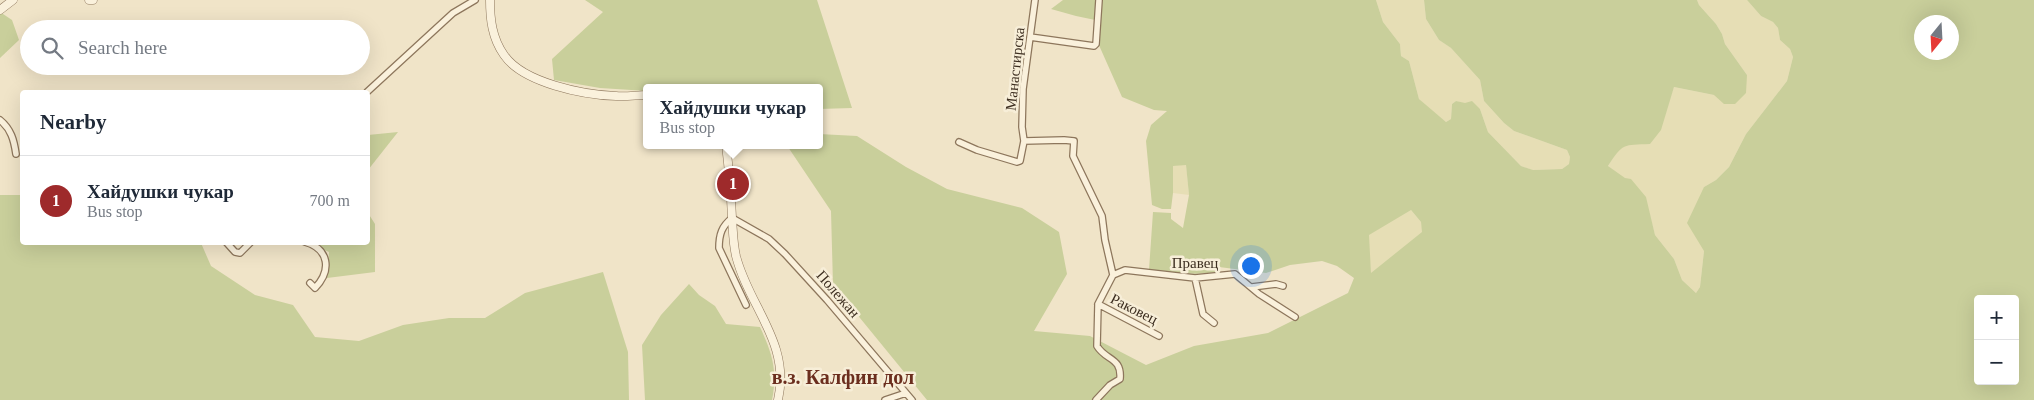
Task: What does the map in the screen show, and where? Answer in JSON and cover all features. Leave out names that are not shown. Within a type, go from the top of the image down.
[{"type":"street","points":[[0,10],[13,0]]},
{"type":"street","points":[[369,90],[453,13],[475,0]]},
{"type":"street","points":[[490,0],[490,19],[495,37],[504,55],[516,68],[544,81],[578,90],[617,96],[643,95]]},
{"type":"street","name":"Манастирска","points":[[1024,141],[1022,131],[1023,89],[1035,0]]},
{"type":"street","points":[[1030,37],[1094,46],[1099,0]]},
{"type":"street","points":[[0,120],[9,129],[16,154]]},
{"type":"street","points":[[959,142],[977,150],[1019,162],[1024,141],[1074,141],[1073,156],[1102,216],[1113,275],[1098,304],[1097,346],[1100,351],[1117,363],[1121,369],[1120,379],[1110,385],[1096,400]]},
{"type":"street","points":[[726,149],[733,240],[741,271],[771,332],[780,360],[778,400]]},
{"type":"street","points":[[732,218],[723,225],[719,248],[746,305]]},
{"type":"street","name":"Полежан","points":[[732,218],[769,239],[785,254],[912,400]]},
{"type":"street","points":[[228,245],[234,252],[240,253],[248,245]]},
{"type":"street","points":[[310,284],[315,288],[318,284],[323,274],[325,258],[322,251],[314,245]]},
{"type":"street","name":"Правец","points":[[1113,275],[1125,270],[1195,278],[1235,274],[1259,294],[1295,317]]},
{"type":"street","points":[[1195,278],[1203,314],[1214,323]]},
{"type":"street","points":[[1252,287],[1276,284],[1283,286]]},
{"type":"street","name":"Раковец","points":[[1098,304],[1159,336]]},
{"type":"street","points":[[885,400],[906,393]]},
{"type":"shaded area","points":[[1376,0],[1424,0],[1426,19],[1439,40],[1451,48],[1480,80],[1484,101],[1514,131],[1567,150],[1570,157],[1569,164],[1562,169],[1532,170],[1521,166],[1488,132],[1480,109],[1456,101],[1452,104],[1451,119],[1446,122],[1428,108],[1419,99],[1409,61],[1401,56],[1400,44],[1383,22]]},
{"type":"shaded area","points":[[1697,0],[1747,0],[1761,16],[1773,22],[1778,28],[1780,40],[1790,49],[1793,57],[1787,81],[1746,134],[1729,167],[1716,180],[1704,187],[1704,251],[1700,287],[1696,293],[1682,280],[1674,259],[1655,235],[1645,197],[1608,166],[1617,151],[1664,115],[1674,87],[1714,95],[1747,75],[1725,44],[1716,24],[1699,5]]},
{"type":"shaded area","points":[[1186,164],[1189,195],[1173,193],[1173,166]]},
{"type":"shaded area","points":[[1410,209],[1421,222],[1423,232],[1371,274],[1368,235]]},
{"type":"green space","points":[[585,0],[817,0],[852,108],[823,109],[823,84],[643,84],[643,91],[600,88],[554,80],[552,59],[603,12]]},
{"type":"green space","points":[[1063,0],[1376,0],[1383,22],[1400,44],[1401,56],[1409,61],[1419,99],[1446,122],[1451,119],[1452,104],[1456,101],[1465,103],[1472,101],[1480,109],[1488,132],[1521,166],[1533,170],[1562,169],[1569,164],[1570,157],[1567,150],[1514,131],[1484,101],[1480,80],[1451,48],[1439,40],[1426,19],[1424,0],[1697,0],[1699,5],[1716,24],[1725,44],[1747,75],[1746,93],[1735,104],[1724,104],[1714,95],[1674,87],[1661,130],[1650,144],[1629,145],[1621,149],[1608,166],[1625,178],[1631,179],[1646,197],[1655,235],[1674,259],[1682,280],[1696,293],[1700,287],[1704,251],[1687,223],[1704,187],[1716,180],[1729,167],[1746,134],[1787,81],[1793,57],[1790,49],[1780,40],[1778,28],[1773,22],[1761,16],[1747,0],[2034,0],[2034,400],[927,400],[833,285],[831,211],[789,149],[823,149],[823,134],[857,136],[906,167],[947,189],[1022,208],[1059,232],[1067,274],[1034,331],[1090,336],[1146,365],[1194,346],[1268,333],[1348,293],[1354,278],[1337,266],[1322,261],[1290,265],[1266,273],[1219,267],[1216,272],[1199,274],[1149,270],[1153,212],[1171,213],[1171,219],[1183,228],[1189,195],[1186,165],[1173,166],[1171,209],[1162,209],[1152,205],[1146,141],[1151,125],[1167,111],[1154,110],[1122,97],[1098,43],[1100,21],[1051,9]],"holes":[[[1411,210],[1421,222],[1422,232],[1371,273],[1369,235]]]},
{"type":"green space","points":[[0,12],[12,20],[19,40],[0,58]]},
{"type":"green space","points":[[398,132],[370,167],[370,135]]},
{"type":"green space","points":[[0,195],[20,195],[20,245],[202,245],[211,266],[255,295],[293,305],[315,337],[359,341],[403,325],[449,318],[485,318],[525,293],[603,272],[628,352],[629,400],[0,400]]},
{"type":"green space","points":[[370,216],[375,224],[375,272],[327,278],[329,252],[313,245],[370,245]]},
{"type":"green space","points":[[689,284],[699,295],[715,306],[726,324],[760,327],[773,362],[774,389],[772,400],[645,400],[642,345],[661,315]]},
{"type":"place","name":"Хайдушки чукар","points":[[733,184]]},
{"type":"district","name":"в.з. Калфин дол","points":[[843,377]]}]
